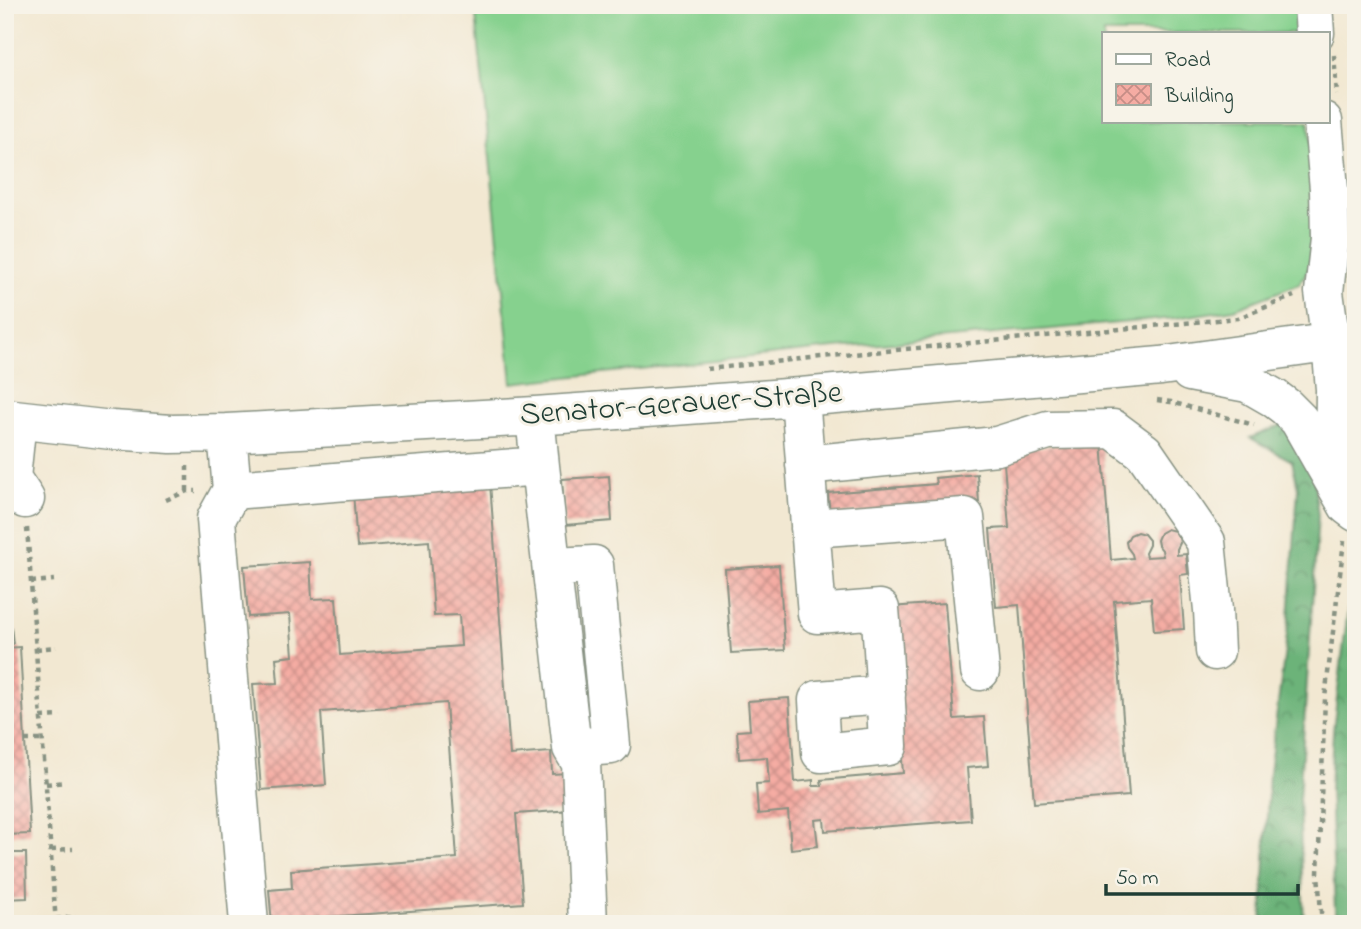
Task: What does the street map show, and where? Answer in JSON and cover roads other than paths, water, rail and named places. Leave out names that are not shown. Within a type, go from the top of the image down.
[{"type":"street","points":[[1313,5],[1315,32]]},
{"type":"street","points":[[1323,122],[1330,238],[1324,292],[1343,341],[1335,389],[1348,488]]},
{"type":"street","points":[[1329,189],[1356,262]]},
{"type":"street","name":"Senator-Gerauer-Straße","points":[[11,419],[171,434],[535,416],[800,397],[1161,366],[1343,341]]},
{"type":"street","points":[[1161,366],[1248,383],[1274,398],[1299,420],[1348,488]]},
{"type":"street","points":[[800,397],[817,614],[880,609],[886,695]]},
{"type":"street","points":[[535,416],[553,567],[594,565],[611,745],[572,748],[581,763],[588,924]]},
{"type":"street","points":[[11,419],[14,487]]},
{"type":"street","points":[[805,465],[997,446],[1048,430],[1113,429],[1144,452],[1206,542],[1215,651]]},
{"type":"street","points":[[227,433],[232,490],[216,519],[249,924]]},
{"type":"street","points":[[232,490],[540,466]]},
{"type":"street","points":[[810,528],[965,517],[980,671]]}]
